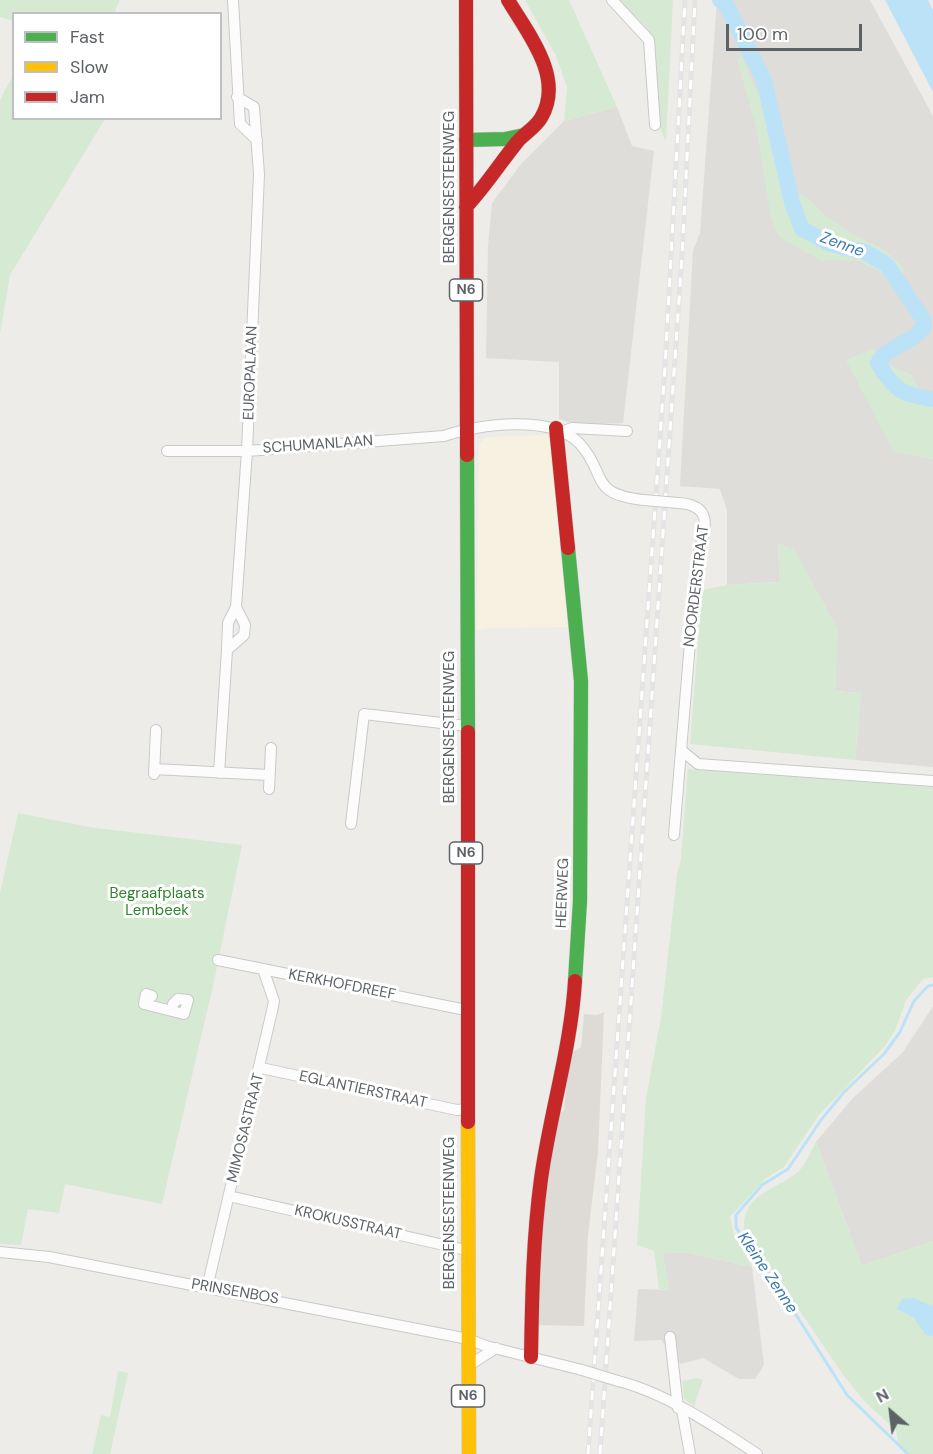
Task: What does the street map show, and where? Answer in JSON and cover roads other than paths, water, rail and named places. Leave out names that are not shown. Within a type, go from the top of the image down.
[{"type":"main road","name":"BERGENSESTEENWEG","points":[[465,0],[468,427],[466,1010],[468,1454]]},
{"type":"main road","points":[[466,207],[483,190],[524,135],[543,117],[550,90],[543,62],[508,0]]},
{"type":"main road","points":[[466,140],[505,140],[524,135]]},
{"type":"main road","name":"HEERWEG","points":[[531,1357],[533,1265],[541,1178],[559,1091],[575,986],[580,901],[581,681],[560,430]]},
{"type":"street","points":[[233,0],[240,124],[257,140]]},
{"type":"street","points":[[612,0],[649,40],[655,125]]},
{"type":"street","name":"EUROPALAAN","points":[[219,773],[228,623],[236,607],[247,451],[259,174],[254,107],[237,97]]},
{"type":"street","points":[[468,427],[627,431]]},
{"type":"street","name":"SCHUMANLAAN","points":[[167,451],[247,451],[444,436],[468,427]]},
{"type":"street","name":"NOORDERSTRAAT","points":[[560,430],[580,444],[608,490],[624,498],[689,504],[697,508],[704,516],[706,526],[697,558],[674,835]]},
{"type":"street","name":"EUROPALAAN","points":[[227,650],[244,635],[245,625],[236,607]]},
{"type":"street","points":[[351,824],[364,714],[467,726]]},
{"type":"street","points":[[156,729],[154,773],[269,776]]},
{"type":"street","points":[[269,789],[270,748]]},
{"type":"street","points":[[681,750],[688,759],[698,764],[933,781]]},
{"type":"street","name":"KERKHOFDREEF","points":[[218,960],[466,1010]]},
{"type":"street","name":"MIMOSASTRAAT","points":[[207,1288],[261,1068],[274,1001],[263,969]]},
{"type":"street","name":"EGLANTIERSTRAAT","points":[[261,1068],[457,1110],[466,1109]]},
{"type":"street","name":"KROKUSSTRAAT","points":[[229,1196],[466,1250]]},
{"type":"street","name":"PRINSENBOS","points":[[0,1252],[49,1257],[468,1339],[618,1381],[706,1421],[757,1454]]},
{"type":"street","points":[[670,1337],[680,1409],[690,1454]]},
{"type":"street","points":[[468,1366],[496,1348]]},
{"type":"water","points":[[885,0],[928,0],[933,10],[933,92]]},
{"type":"water","points":[[913,1298],[933,1306],[933,1336],[926,1335],[913,1317],[897,1309],[902,1299]]},
{"type":"waterway","name":"Zenne","points":[[720,0],[727,6],[764,80],[792,203],[802,229],[830,244],[865,252],[887,265],[923,319],[924,326],[914,337],[888,352],[878,363],[900,390],[933,399]]},
{"type":"waterway","name":"Kleine Zenne","points":[[908,1454],[847,1395],[777,1285],[745,1243],[736,1227],[736,1215],[762,1185],[788,1169],[821,1120],[844,1092],[884,1054],[900,1032],[914,1001],[928,986],[933,985]]},
{"type":"railway","points":[[588,1454],[665,367],[685,0]]},
{"type":"railway","points":[[600,1454],[682,256],[695,0]]},
{"type":"park label","name":"Begraafplaats Lembeek","points":[[157,902]]}]
